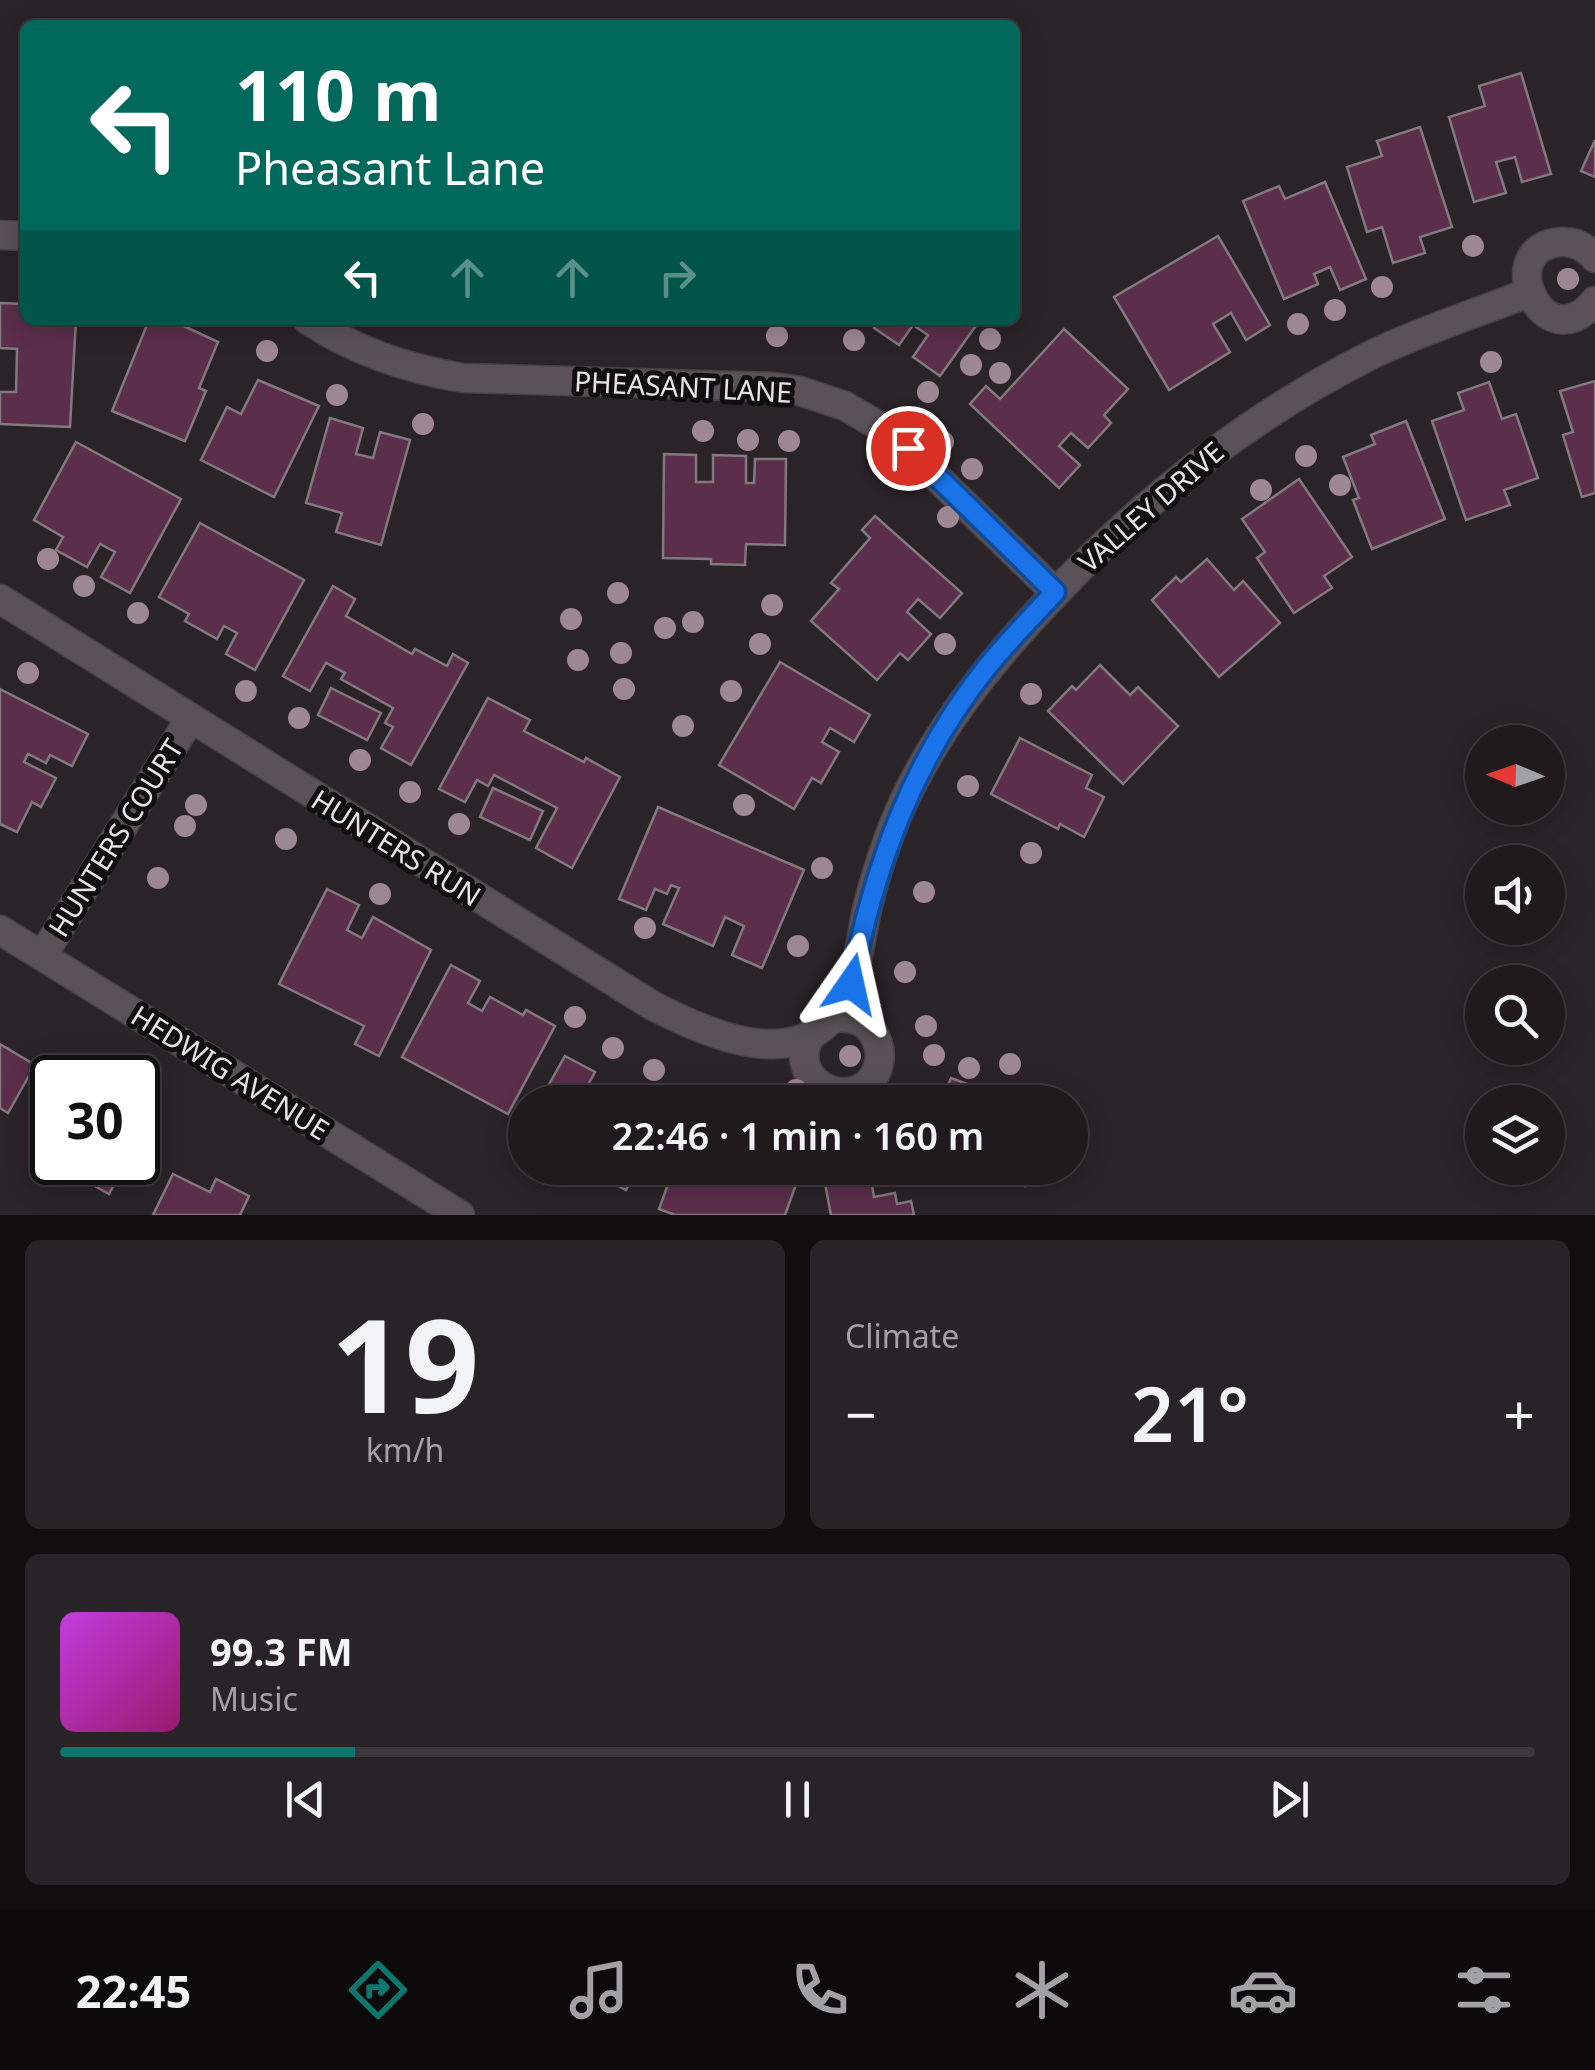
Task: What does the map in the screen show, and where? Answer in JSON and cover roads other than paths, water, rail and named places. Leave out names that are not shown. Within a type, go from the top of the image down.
[{"type":"street","points":[[1595,258],[1577,244],[1552,243],[1534,256],[1526,278],[1528,293],[1541,311],[1565,318],[1578,316],[1595,301]]},
{"type":"street","name":"VALLEY DRIVE","points":[[822,1026],[846,998],[878,868],[920,770],[987,667],[1055,592],[1144,507],[1241,430],[1373,354],[1528,293]]},
{"type":"street","name":"PHEASANT LANE","points":[[318,325],[374,354],[463,378],[775,387],[833,402],[868,417],[891,433],[1055,592]]},
{"type":"street","name":"HUNTERS RUN","points":[[0,599],[653,1006],[708,1030],[764,1044],[785,1043],[822,1026]]},
{"type":"street","name":"HUNTERS COURT","points":[[42,956],[190,719]]},
{"type":"street","name":"HEDWIG AVENUE","points":[[0,930],[460,1215]]}]
